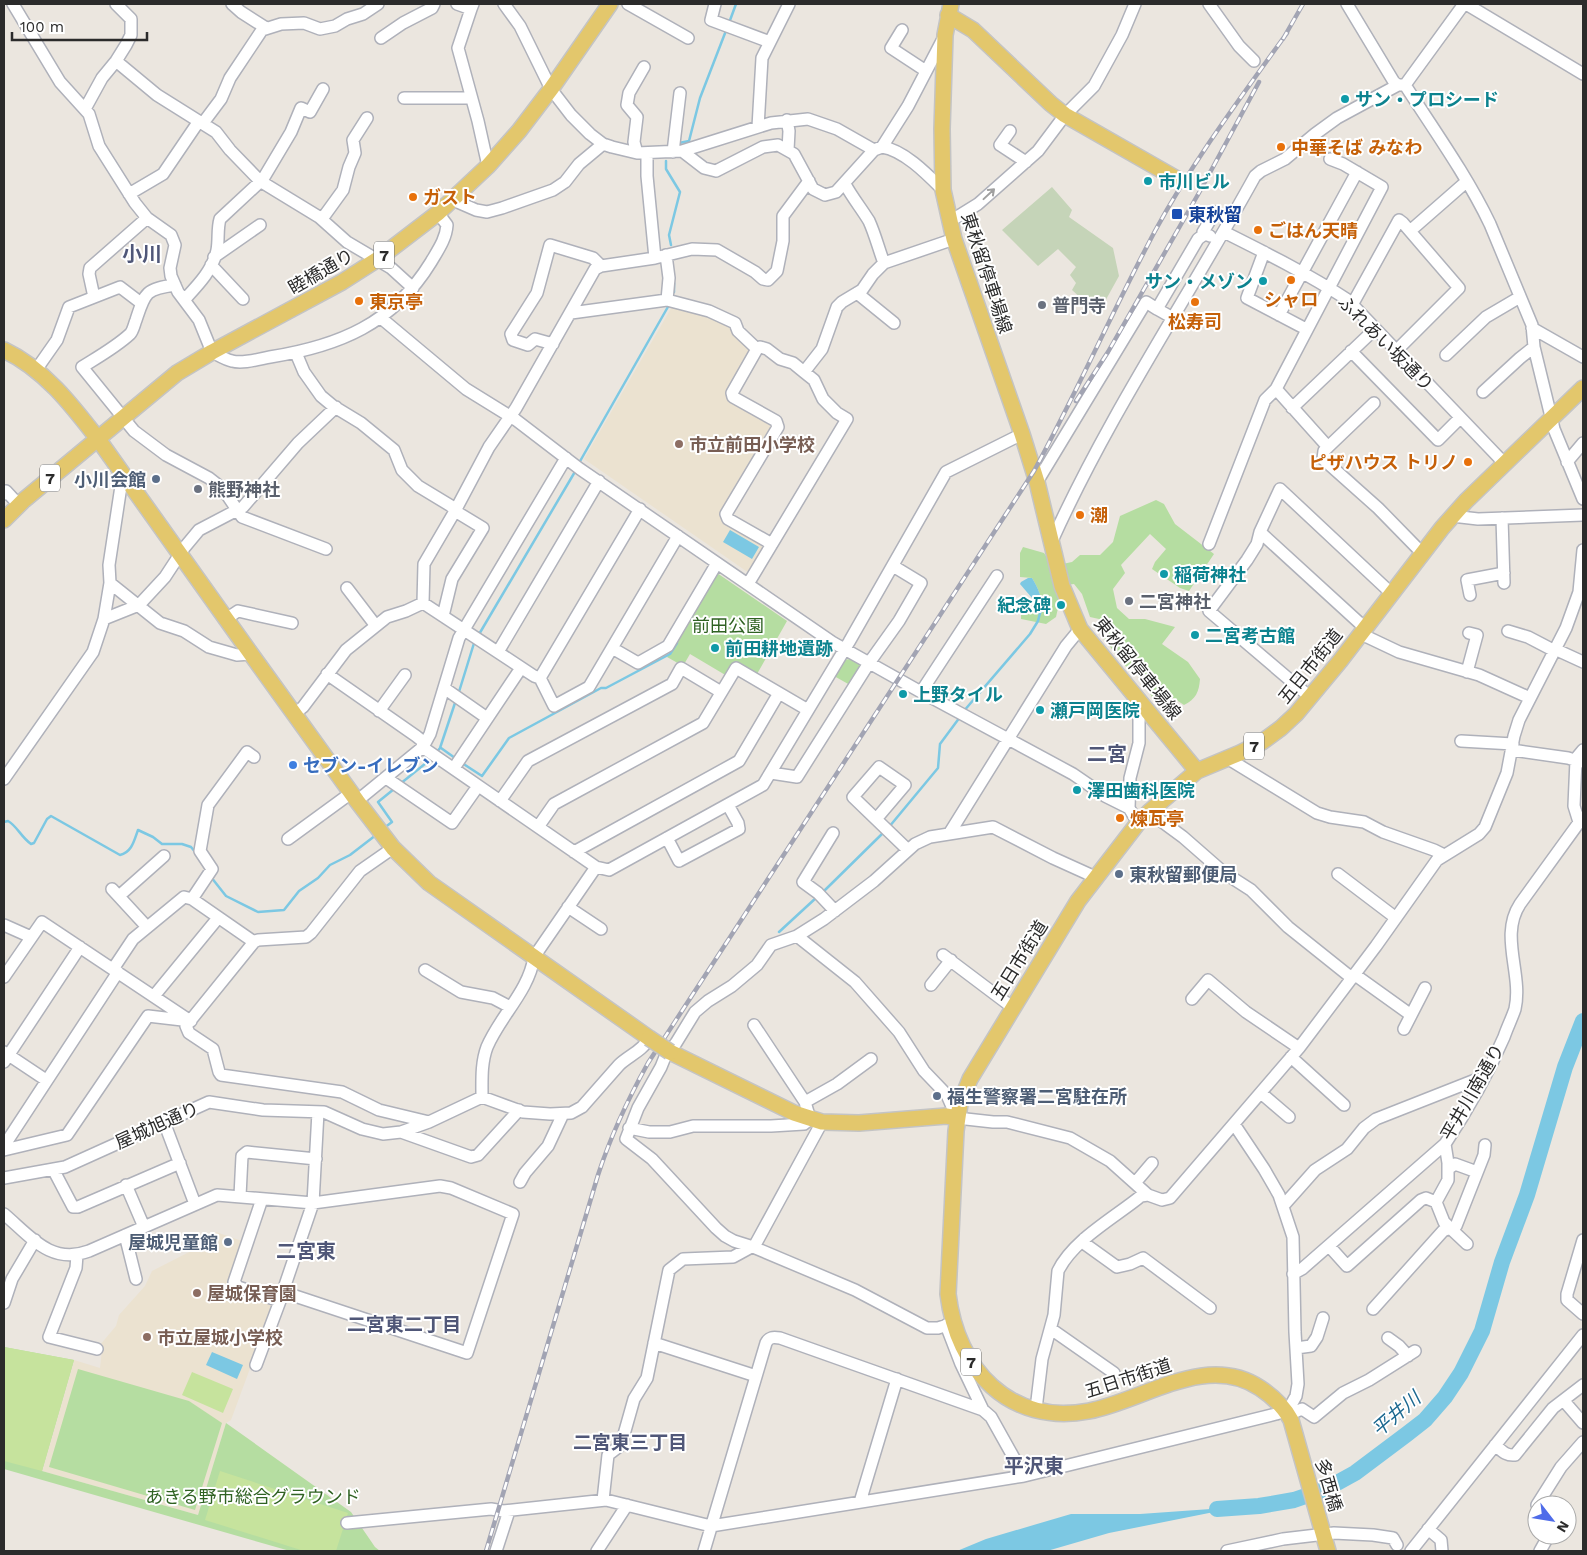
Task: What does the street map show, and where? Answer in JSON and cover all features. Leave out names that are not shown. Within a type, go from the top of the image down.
[{"type":"main road","name":"睦橋通り","points":[[4,520],[19,505],[172,377],[212,352],[292,310],[378,260],[438,213],[488,166],[519,131],[551,89],[607,5]]},
{"type":"main road","name":"東秋留停車場線","points":[[950,9],[1051,104],[1066,115],[1177,179]]},
{"type":"main road","name":"東秋留停車場線","points":[[950,9],[945,35],[942,129],[943,190],[954,239],[1037,482],[1062,586],[1080,629],[1197,771]]},
{"type":"main road","points":[[4,350],[20,358],[36,370],[66,400],[98,439],[250,654],[390,846],[429,884],[670,1052],[794,1113],[816,1120],[859,1123],[946,1116],[957,1118]]},
{"type":"main road","name":"五日市街道","points":[[1300,1452],[1286,1413],[1275,1400],[1256,1386],[1235,1377],[1222,1375],[1185,1379],[1089,1411],[1067,1413],[1036,1409],[1010,1400],[985,1381],[950,1324],[948,1294],[957,1118],[960,1104],[970,1079],[1073,909],[1095,877],[1138,823],[1197,771],[1254,746],[1281,728],[1296,714],[1452,516],[1583,388]]},
{"type":"main road","name":"多西橋","points":[[1300,1452],[1323,1532]]},
{"type":"main road","name":"7","points":[[1323,1532],[1328,1551]]},
{"type":"street","points":[[13,4],[60,82],[85,109],[91,119],[99,146],[130,194],[147,218],[169,232],[174,240],[170,272],[184,300],[199,320],[212,352],[233,362],[311,350],[341,339],[381,318],[420,279],[446,234],[448,225],[438,213]]},
{"type":"street","points":[[85,109],[102,78],[116,61],[130,35],[131,19],[116,4]]},
{"type":"street","points":[[232,4],[266,28]]},
{"type":"street","points":[[130,194],[163,174],[201,122],[221,100],[230,78],[262,30],[281,24],[304,24],[320,29],[335,26],[347,19],[363,14],[378,4]]},
{"type":"street","points":[[381,38],[410,19],[432,8],[434,4]]},
{"type":"street","points":[[457,4],[472,6],[458,48],[488,166]]},
{"type":"street","points":[[504,4],[520,26],[551,89],[578,124],[603,144],[642,153],[676,148],[787,120],[808,119],[837,129],[878,149],[898,154],[921,168],[943,190]]},
{"type":"street","points":[[628,4],[688,38]]},
{"type":"street","points":[[715,4],[712,20],[770,42]]},
{"type":"street","points":[[758,127],[762,58],[789,4]]},
{"type":"street","points":[[949,220],[978,204],[1026,162],[1049,138],[1066,115],[1094,86],[1122,35],[1135,4]]},
{"type":"street","points":[[1209,4],[1239,46],[1254,61]]},
{"type":"street","points":[[1347,4],[1483,208],[1532,328],[1534,347],[1554,429],[1583,499]]},
{"type":"street","points":[[1052,541],[1070,500],[1132,388],[1255,176],[1285,159],[1315,134],[1346,113],[1401,85],[1465,4],[1583,74]]},
{"type":"street","points":[[902,30],[891,48],[926,71]]},
{"type":"street","points":[[676,148],[704,168],[716,171],[763,147],[778,145],[794,154],[813,189],[825,195],[836,192],[857,167],[878,149],[908,106],[945,35]]},
{"type":"street","points":[[116,61],[157,95],[216,132],[230,150],[260,181],[322,219],[347,242],[391,268],[413,288]]},
{"type":"street","points":[[644,67],[629,93],[627,105],[637,117],[634,142],[642,153],[660,257],[669,278],[667,300]]},
{"type":"street","points":[[184,300],[200,282],[213,261],[217,250],[220,219],[263,178],[291,132],[301,108],[310,112],[323,89]]},
{"type":"street","points":[[676,148],[680,93]]},
{"type":"street","points":[[404,98],[471,98]]},
{"type":"street","points":[[322,219],[344,190],[349,167],[355,153],[353,140],[366,118]]},
{"type":"street","points":[[787,120],[790,132],[788,150]]},
{"type":"street","points":[[1010,131],[1000,145],[1026,162]]},
{"type":"street","points":[[453,200],[476,210],[487,212],[553,190],[565,182],[579,164],[603,144]]},
{"type":"street","points":[[1209,544],[1264,400],[1276,389],[1382,186],[1343,164],[1330,159]]},
{"type":"street","points":[[1279,315],[1357,172]]},
{"type":"street","points":[[423,603],[424,564],[489,447],[553,344],[595,269],[601,266],[660,257],[692,249],[717,250],[755,272],[763,279],[768,280],[777,271],[783,241],[783,216],[809,182]]},
{"type":"street","points":[[1410,230],[1466,182]]},
{"type":"street","points":[[844,184],[870,224],[884,263]]},
{"type":"street","points":[[1157,309],[1198,240],[1206,233],[1203,232],[1215,212],[1230,221]]},
{"type":"street","points":[[94,297],[89,274],[90,268],[147,218]]},
{"type":"street","points":[[1352,305],[1399,220],[1410,230],[1458,288],[1396,351]]},
{"type":"street","points":[[213,261],[260,225]]},
{"type":"street","name":"ふれあい坂通り","points":[[1206,233],[1221,236],[1264,252],[1328,288],[1352,305],[1506,464]]},
{"type":"street","points":[[804,372],[822,349],[837,307],[862,290],[873,274],[884,263],[954,239]]},
{"type":"street","points":[[553,344],[534,339],[528,345],[513,340],[511,334],[537,293],[550,245],[592,258],[601,266]]},
{"type":"street","points":[[1264,252],[1247,298],[1306,329]]},
{"type":"street","points":[[213,261],[243,299]]},
{"type":"street","points":[[175,285],[151,290],[141,303],[131,333],[105,353],[82,367],[134,431],[166,455],[224,489],[242,517],[326,549]]},
{"type":"street","points":[[36,370],[57,340],[69,307],[120,287],[141,303]]},
{"type":"street","points":[[857,293],[894,323]]},
{"type":"street","points":[[1446,356],[1486,317],[1520,297]]},
{"type":"street","points":[[571,313],[667,300],[709,311],[735,323],[738,331],[757,349]]},
{"type":"street","points":[[1037,482],[1146,302],[1173,318]]},
{"type":"street","points":[[381,318],[466,389],[510,416],[573,463],[844,649],[1073,774],[1105,796],[1129,808],[1138,823]]},
{"type":"street","points":[[1532,328],[1583,357]]},
{"type":"street","points":[[1292,408],[1375,329]]},
{"type":"street","points":[[748,584],[772,544],[847,419],[837,413],[823,399],[814,380],[793,363],[780,359],[767,349],[760,347],[757,349],[732,393],[733,396],[776,421],[778,427],[726,514],[728,519],[772,544]]},
{"type":"street","points":[[1483,392],[1534,347]]},
{"type":"street","points":[[1351,351],[1438,440],[1460,418]]},
{"type":"street","points":[[296,353],[304,372],[321,396],[394,450],[402,470],[418,486],[483,528],[452,579],[443,616]]},
{"type":"street","points":[[1276,389],[1328,447]]},
{"type":"street","points":[[1374,403],[1324,451],[1323,458],[1378,508],[1422,552]]},
{"type":"street","points":[[104,619],[139,605],[165,577],[199,530],[238,510],[298,443],[336,407]]},
{"type":"street","points":[[327,674],[416,736],[430,752],[478,786],[596,867],[609,870],[763,785],[893,566],[946,472],[1022,434]]},
{"type":"street","points":[[1567,462],[1583,443]]},
{"type":"street","points":[[288,839],[354,797],[394,783],[430,752],[430,734],[452,694],[459,638],[471,634],[573,463]]},
{"type":"street","points":[[4,779],[93,652],[104,619],[110,583],[109,565],[123,473]]},
{"type":"street","points":[[498,652],[599,481]]},
{"type":"street","points":[[1310,697],[1209,611],[1250,556],[1280,490],[1391,593]]},
{"type":"street","points":[[4,494],[6,492],[19,505]]},
{"type":"street","points":[[540,678],[640,509]]},
{"type":"street","points":[[1452,516],[1478,519],[1583,515]]},
{"type":"street","points":[[1470,595],[1467,580],[1504,578],[1502,518]]},
{"type":"street","points":[[1260,532],[1363,631],[1399,652],[1478,675],[1530,698]]},
{"type":"street","points":[[423,603],[521,668],[540,678],[554,706],[589,687],[678,536]]},
{"type":"street","points":[[797,936],[855,982],[899,1032],[924,1071],[947,1095],[957,1118],[1007,1122],[1070,1138],[1106,1158],[1148,1195],[1162,1200],[1170,1198],[1292,1057],[1437,860],[1479,834],[1485,827],[1507,773],[1519,720],[1566,628],[1579,592],[1583,550]]},
{"type":"street","points":[[612,648],[638,663],[668,646],[717,563]]},
{"type":"street","points":[[771,772],[797,776],[869,663],[899,621],[921,583],[893,566]]},
{"type":"street","points":[[921,692],[996,576]]},
{"type":"street","points":[[110,583],[160,623],[184,631],[209,647],[237,656],[250,654]]},
{"type":"street","points":[[347,588],[376,626]]},
{"type":"street","points":[[294,714],[303,707],[346,650],[387,617],[423,603]]},
{"type":"street","points":[[226,619],[238,611],[292,623]]},
{"type":"street","points":[[949,834],[1066,646],[1080,629]]},
{"type":"street","points":[[1508,631],[1528,637],[1583,662]]},
{"type":"street","points":[[1467,672],[1477,635],[1470,633]]},
{"type":"street","points":[[454,768],[521,668]]},
{"type":"street","points":[[500,801],[528,761],[672,684],[681,668],[722,692]]},
{"type":"street","points":[[538,827],[554,804],[703,723],[736,668],[808,710]]},
{"type":"street","points":[[379,712],[405,675]]},
{"type":"street","points":[[452,694],[487,718]]},
{"type":"street","points":[[574,852],[739,761],[779,694]]},
{"type":"street","points":[[1129,808],[1130,778],[1139,743],[1139,700]]},
{"type":"street","points":[[1461,741],[1512,747],[1580,762]]},
{"type":"street","points":[[1581,820],[1576,817],[1574,806],[1580,762],[1578,756],[1583,750]]},
{"type":"street","points":[[192,899],[212,869],[200,851],[208,806],[247,752],[254,757]]},
{"type":"street","points":[[1227,758],[1317,813],[1364,822],[1383,832],[1444,855]]},
{"type":"street","points":[[876,818],[905,784],[879,767],[853,797],[908,850]]},
{"type":"street","points":[[394,783],[452,823],[478,786]]},
{"type":"street","points":[[667,838],[679,861],[739,829],[738,823],[728,804]]},
{"type":"street","points":[[1149,812],[1183,837],[1223,872],[1251,890],[1288,927],[1352,976],[1358,977],[1411,1014]]},
{"type":"street","name":"平井川南通り","points":[[1294,1274],[1329,1246],[1445,1144],[1496,1055],[1515,1007],[1516,978],[1510,934],[1513,916],[1581,820]]},
{"type":"street","points":[[983,1410],[961,1364],[950,1324],[927,1328],[856,1290],[753,1247],[734,1241],[716,1228],[652,1158],[626,1139],[629,1128],[649,1086],[665,1057],[679,1039],[695,1012],[708,1001],[732,986],[757,965],[771,945],[797,936],[835,911],[874,881],[908,850],[924,840],[993,827],[1095,877]]},
{"type":"street","points":[[833,833],[802,882],[818,893],[835,911]]},
{"type":"street","points":[[390,846],[360,871],[311,933],[306,936],[258,940],[254,942],[186,1026],[189,1032],[213,1049],[221,1076],[342,1092],[379,1110],[429,1122]]},
{"type":"street","points":[[148,927],[115,892],[164,856]]},
{"type":"street","points":[[482,1097],[482,1071],[492,1035],[532,968],[534,957],[596,867]]},
{"type":"street","points":[[1338,874],[1396,918]]},
{"type":"street","points":[[4,1148],[133,939],[184,896],[192,899],[254,942]]},
{"type":"street","points":[[568,907],[601,929]]},
{"type":"street","points":[[4,1148],[67,1135],[148,1016],[157,998],[218,918]]},
{"type":"street","points":[[4,978],[42,922],[191,1021]]},
{"type":"street","points":[[4,925],[31,937]]},
{"type":"street","points":[[46,1080],[5,1056],[80,947]]},
{"type":"street","points":[[931,986],[947,957],[1012,1007]]},
{"type":"street","points":[[425,970],[461,992],[493,998],[510,1007]]},
{"type":"street","points":[[1192,1000],[1208,980],[1246,1012],[1299,1048]]},
{"type":"street","points":[[1404,1029],[1425,988]]},
{"type":"street","points":[[148,1016],[191,1021]]},
{"type":"street","points":[[754,1025],[816,1120]]},
{"type":"street","points":[[401,1132],[429,1122],[482,1097],[532,1113],[563,1114],[578,1110],[619,1065],[646,1045],[650,1038]]},
{"type":"street","points":[[1292,1057],[1344,1104]]},
{"type":"street","points":[[805,1102],[837,1084],[871,1059]]},
{"type":"street","points":[[1283,1206],[1315,1170],[1347,1149],[1364,1128],[1376,1119],[1483,1078]]},
{"type":"street","points":[[1261,1093],[1289,1117]]},
{"type":"street","name":"屋城旭通り","points":[[4,1178],[65,1167],[209,1102],[263,1110],[324,1112],[371,1132],[383,1134],[401,1132]]},
{"type":"street","points":[[401,1132],[471,1157],[478,1155],[519,1110]]},
{"type":"street","points":[[256,1365],[282,1296],[313,1203],[318,1112]]},
{"type":"street","points":[[520,1182],[548,1146],[563,1114]]},
{"type":"street","points":[[629,1128],[649,1132],[670,1132],[693,1126],[771,1126],[804,1124],[816,1120]]},
{"type":"street","points":[[602,1500],[608,1455],[621,1445],[634,1399],[647,1378],[670,1268],[683,1259],[733,1257],[753,1247],[762,1235],[816,1120]]},
{"type":"street","points":[[164,1122],[195,1204]]},
{"type":"street","points":[[1234,1124],[1264,1169],[1283,1206],[1293,1237],[1297,1391],[1286,1413]]},
{"type":"street","points":[[1436,1202],[1448,1180],[1445,1144]]},
{"type":"street","points":[[1373,1309],[1443,1232],[1456,1226],[1486,1146]]},
{"type":"street","points":[[240,1196],[242,1156],[247,1152],[316,1159]]},
{"type":"street","points":[[54,1169],[73,1207],[78,1207],[180,1163]]},
{"type":"street","points":[[1134,1183],[1152,1163]]},
{"type":"street","points":[[1448,1168],[1456,1164],[1477,1172]]},
{"type":"street","points":[[126,1185],[144,1226]]},
{"type":"street","points":[[4,1214],[46,1249],[56,1254],[77,1255],[217,1195],[313,1203],[440,1186],[451,1188],[513,1214],[467,1353],[282,1296],[238,1288],[234,1282],[262,1199]]},
{"type":"street","points":[[1036,1409],[1042,1358],[1054,1315],[1058,1271],[1066,1258],[1084,1239],[1141,1196],[1148,1195]]},
{"type":"street","points":[[1329,1246],[1347,1266],[1421,1200],[1426,1198],[1436,1202],[1444,1222],[1466,1244]]},
{"type":"street","points":[[125,1236],[136,1279]]},
{"type":"street","points":[[1084,1239],[1086,1244],[1117,1267],[1143,1258],[1210,1308]]},
{"type":"street","points":[[4,1303],[12,1279],[35,1240]]},
{"type":"street","points":[[1583,1240],[1566,1294],[1567,1300],[1583,1314]]},
{"type":"street","points":[[77,1255],[76,1268],[49,1337],[97,1349]]},
{"type":"street","points":[[1296,1348],[1311,1346],[1317,1337],[1324,1318]]},
{"type":"street","points":[[1051,1329],[1114,1373]]},
{"type":"street","points":[[1411,1551],[1583,1334]]},
{"type":"street","points":[[704,1551],[766,1343],[768,1339],[773,1337],[983,1410],[991,1417],[1024,1476]]},
{"type":"street","points":[[347,1522],[491,1509],[509,1511],[602,1500],[711,1526],[1024,1476],[1302,1409],[1314,1417],[1343,1393],[1369,1380],[1411,1354],[1388,1338]]},
{"type":"street","points":[[654,1343],[756,1376]]},
{"type":"street","points":[[860,1502],[897,1379]]},
{"type":"street","points":[[1495,1445],[1509,1456],[1515,1455],[1553,1408],[1564,1402],[1583,1385]]},
{"type":"street","points":[[1564,1402],[1583,1423]]},
{"type":"street","points":[[1543,1495],[1561,1467],[1583,1442]]},
{"type":"street","points":[[597,1551],[627,1505]]},
{"type":"street","points":[[496,1551],[509,1511]]},
{"type":"street","points":[[1428,1530],[1441,1540],[1442,1551]]},
{"type":"street","points":[[1227,1551],[1323,1532],[1355,1533],[1395,1542]]},
{"type":"shaded area","name":"市立前田小学校","points":[[673,305],[709,315],[732,326],[754,350],[726,397],[773,424],[774,428],[720,518],[764,543],[765,548],[749,573],[584,459]]},
{"type":"shaded area","points":[[216,1232],[242,1241],[227,1288],[270,1302],[273,1306],[231,1420],[226,1423],[198,1515],[42,1471],[74,1360],[100,1368],[102,1350],[100,1345],[116,1326],[119,1315],[145,1286],[152,1271],[201,1246],[199,1243]]},
{"type":"green space","points":[[1052,187],[1072,210],[1069,217],[1113,248],[1119,276],[1098,314],[1072,290],[1076,283],[1070,275],[1076,267],[1058,249],[1038,266],[1002,230]]},
{"type":"green space","name":"二宮神社","points":[[1156,500],[1164,504],[1175,524],[1214,554],[1189,591],[1180,588],[1152,569],[1155,562],[1166,549],[1150,534],[1121,565],[1125,573],[1113,589],[1117,608],[1129,619],[1145,619],[1175,627],[1162,644],[1188,662],[1200,679],[1196,695],[1184,705],[1166,693],[1156,700],[1152,697],[1143,680],[1123,664],[1097,629],[1099,619],[1090,617],[1082,594],[1074,584],[1058,586],[1061,595],[1056,617],[1046,624],[1021,619],[1021,613],[1026,606],[1040,613],[1041,604],[1039,591],[1032,578],[1020,577],[1020,553],[1023,547],[1044,553],[1053,566],[1072,562],[1080,555],[1100,555],[1113,542],[1120,516]]},
{"type":"green space","name":"前田公園","points":[[717,573],[787,621],[757,674],[736,661],[727,676],[690,654],[683,666],[667,657]]},
{"type":"green space","points":[[850,659],[862,666],[850,685],[834,676],[844,660]]},
{"type":"green space","name":"あきる野市総合グラウンド","points":[[4,1347],[74,1360],[42,1471],[198,1515],[226,1423],[351,1512],[375,1547],[380,1551],[290,1551],[4,1469]]},
{"type":"green space","points":[[4,1347],[74,1360],[42,1471],[4,1461]]},
{"type":"green space","points":[[78,1369],[189,1401],[222,1423],[195,1510],[49,1467]]},
{"type":"green space","points":[[192,1372],[233,1389],[223,1413],[182,1395]]},
{"type":"green space","points":[[220,1471],[348,1513],[336,1551],[304,1551],[205,1520]]},
{"type":"water","points":[[730,530],[759,547],[752,559],[723,542]]},
{"type":"water","points":[[1028,578],[1032,578],[1039,590],[1042,613],[1039,613],[1038,605],[1020,584]]},
{"type":"water","points":[[212,1352],[243,1365],[237,1379],[206,1365]]},
{"type":"water","points":[[1239,1507],[1109,1533],[1047,1551],[957,1551],[986,1539],[1071,1514],[1140,1514]]},
{"type":"waterway","points":[[729,23],[736,4]]},
{"type":"waterway","points":[[679,143],[689,141],[700,98],[727,28]]},
{"type":"waterway","points":[[666,161],[666,169],[680,192],[669,235],[671,245]]},
{"type":"waterway","points":[[674,283],[674,292]]},
{"type":"waterway","points":[[579,463],[669,305]]},
{"type":"waterway","points":[[478,636],[576,470]]},
{"type":"waterway","points":[[963,712],[1030,634],[1038,621],[1040,613]]},
{"type":"waterway","points":[[458,695],[475,640]]},
{"type":"waterway","points":[[462,763],[482,776],[509,738],[601,688],[606,688],[670,654],[677,643]]},
{"type":"waterway","points":[[436,753],[440,748],[456,700]]},
{"type":"waterway","points":[[889,827],[938,768],[940,744],[960,717]]},
{"type":"waterway","points":[[441,748],[455,758]]},
{"type":"waterway","points":[[400,784],[431,759]]},
{"type":"waterway","points":[[384,828],[392,822],[378,802],[394,789]]},
{"type":"waterway","points":[[4,822],[8,821],[11,823],[31,844],[34,843],[47,819],[51,816],[120,855],[130,849],[138,830],[153,837],[162,844],[182,844],[191,847],[196,853]]},
{"type":"waterway","points":[[823,892],[885,831]]},
{"type":"waterway","points":[[211,877],[226,896],[258,912],[284,910],[299,891],[318,878],[330,865],[350,855],[376,835]]},
{"type":"waterway","points":[[779,932],[817,897]]},
{"type":"waterway","name":"平井川","points":[[1217,1509],[1259,1506],[1294,1500],[1326,1489],[1355,1473],[1407,1434],[1425,1420],[1445,1397],[1461,1373],[1482,1331],[1502,1262],[1527,1195],[1565,1067],[1583,1021]]},
{"type":"railway","points":[[1283,39],[1303,4]]},
{"type":"railway","points":[[486,1551],[598,1175],[614,1131],[648,1063],[1034,471],[1155,231],[1170,205],[1218,130],[1287,33]]},
{"type":"railway","points":[[1076,401],[1108,352],[1200,191],[1259,82]]},
{"type":"place","name":"サン・プロシード","points":[[1345,99]]},
{"type":"place","name":"中華そば みなわ","points":[[1281,147]]},
{"type":"place","name":"市川ビル","points":[[1148,181]]},
{"type":"place","name":"ガスト","points":[[413,197]]},
{"type":"place","name":"東秋留","points":[[1177,214]]},
{"type":"place","name":"ごはん天晴","points":[[1258,230]]},
{"type":"place","name":"シャロ","points":[[1291,280]]},
{"type":"place","name":"サン・メゾン","points":[[1263,281]]},
{"type":"place","name":"東京亭","points":[[359,301]]},
{"type":"place","name":"松寿司","points":[[1195,302]]},
{"type":"place","name":"普門寺","points":[[1042,305]]},
{"type":"place","name":"市立前田小学校","points":[[679,444]]},
{"type":"place","name":"ピザハウス トリノ","points":[[1468,462]]},
{"type":"place","name":"小川会館","points":[[156,479]]},
{"type":"place","name":"熊野神社","points":[[198,489]]},
{"type":"place","name":"潮","points":[[1080,515]]},
{"type":"place","name":"稲荷神社","points":[[1164,574]]},
{"type":"place","name":"二宮神社","points":[[1129,601]]},
{"type":"place","name":"紀念碑","points":[[1061,605]]},
{"type":"place","name":"二宮考古館","points":[[1195,635]]},
{"type":"place","name":"前田耕地遺跡","points":[[715,648]]},
{"type":"place","name":"上野タイル","points":[[903,694]]},
{"type":"place","name":"瀬戸岡医院","points":[[1040,710]]},
{"type":"place","name":"セブン-イレブン","points":[[293,765]]},
{"type":"place","name":"澤田歯科医院","points":[[1077,790]]},
{"type":"place","name":"煉瓦亭","points":[[1120,818]]},
{"type":"place","name":"東秋留郵便局","points":[[1119,874]]},
{"type":"place","name":"福生警察署二宮駐在所","points":[[937,1096]]},
{"type":"place","name":"屋城児童館","points":[[228,1242]]},
{"type":"place","name":"屋城保育園","points":[[197,1293]]},
{"type":"place","name":"市立屋城小学校","points":[[147,1337]]},
{"type":"district","name":"小川","points":[[142,254]]},
{"type":"district","name":"二宮","points":[[1107,754]]},
{"type":"district","name":"二宮東","points":[[306,1251]]},
{"type":"district","name":"二宮東二丁目","points":[[404,1324]]},
{"type":"district","name":"二宮東三丁目","points":[[630,1442]]},
{"type":"district","name":"平沢東","points":[[1034,1466]]}]
